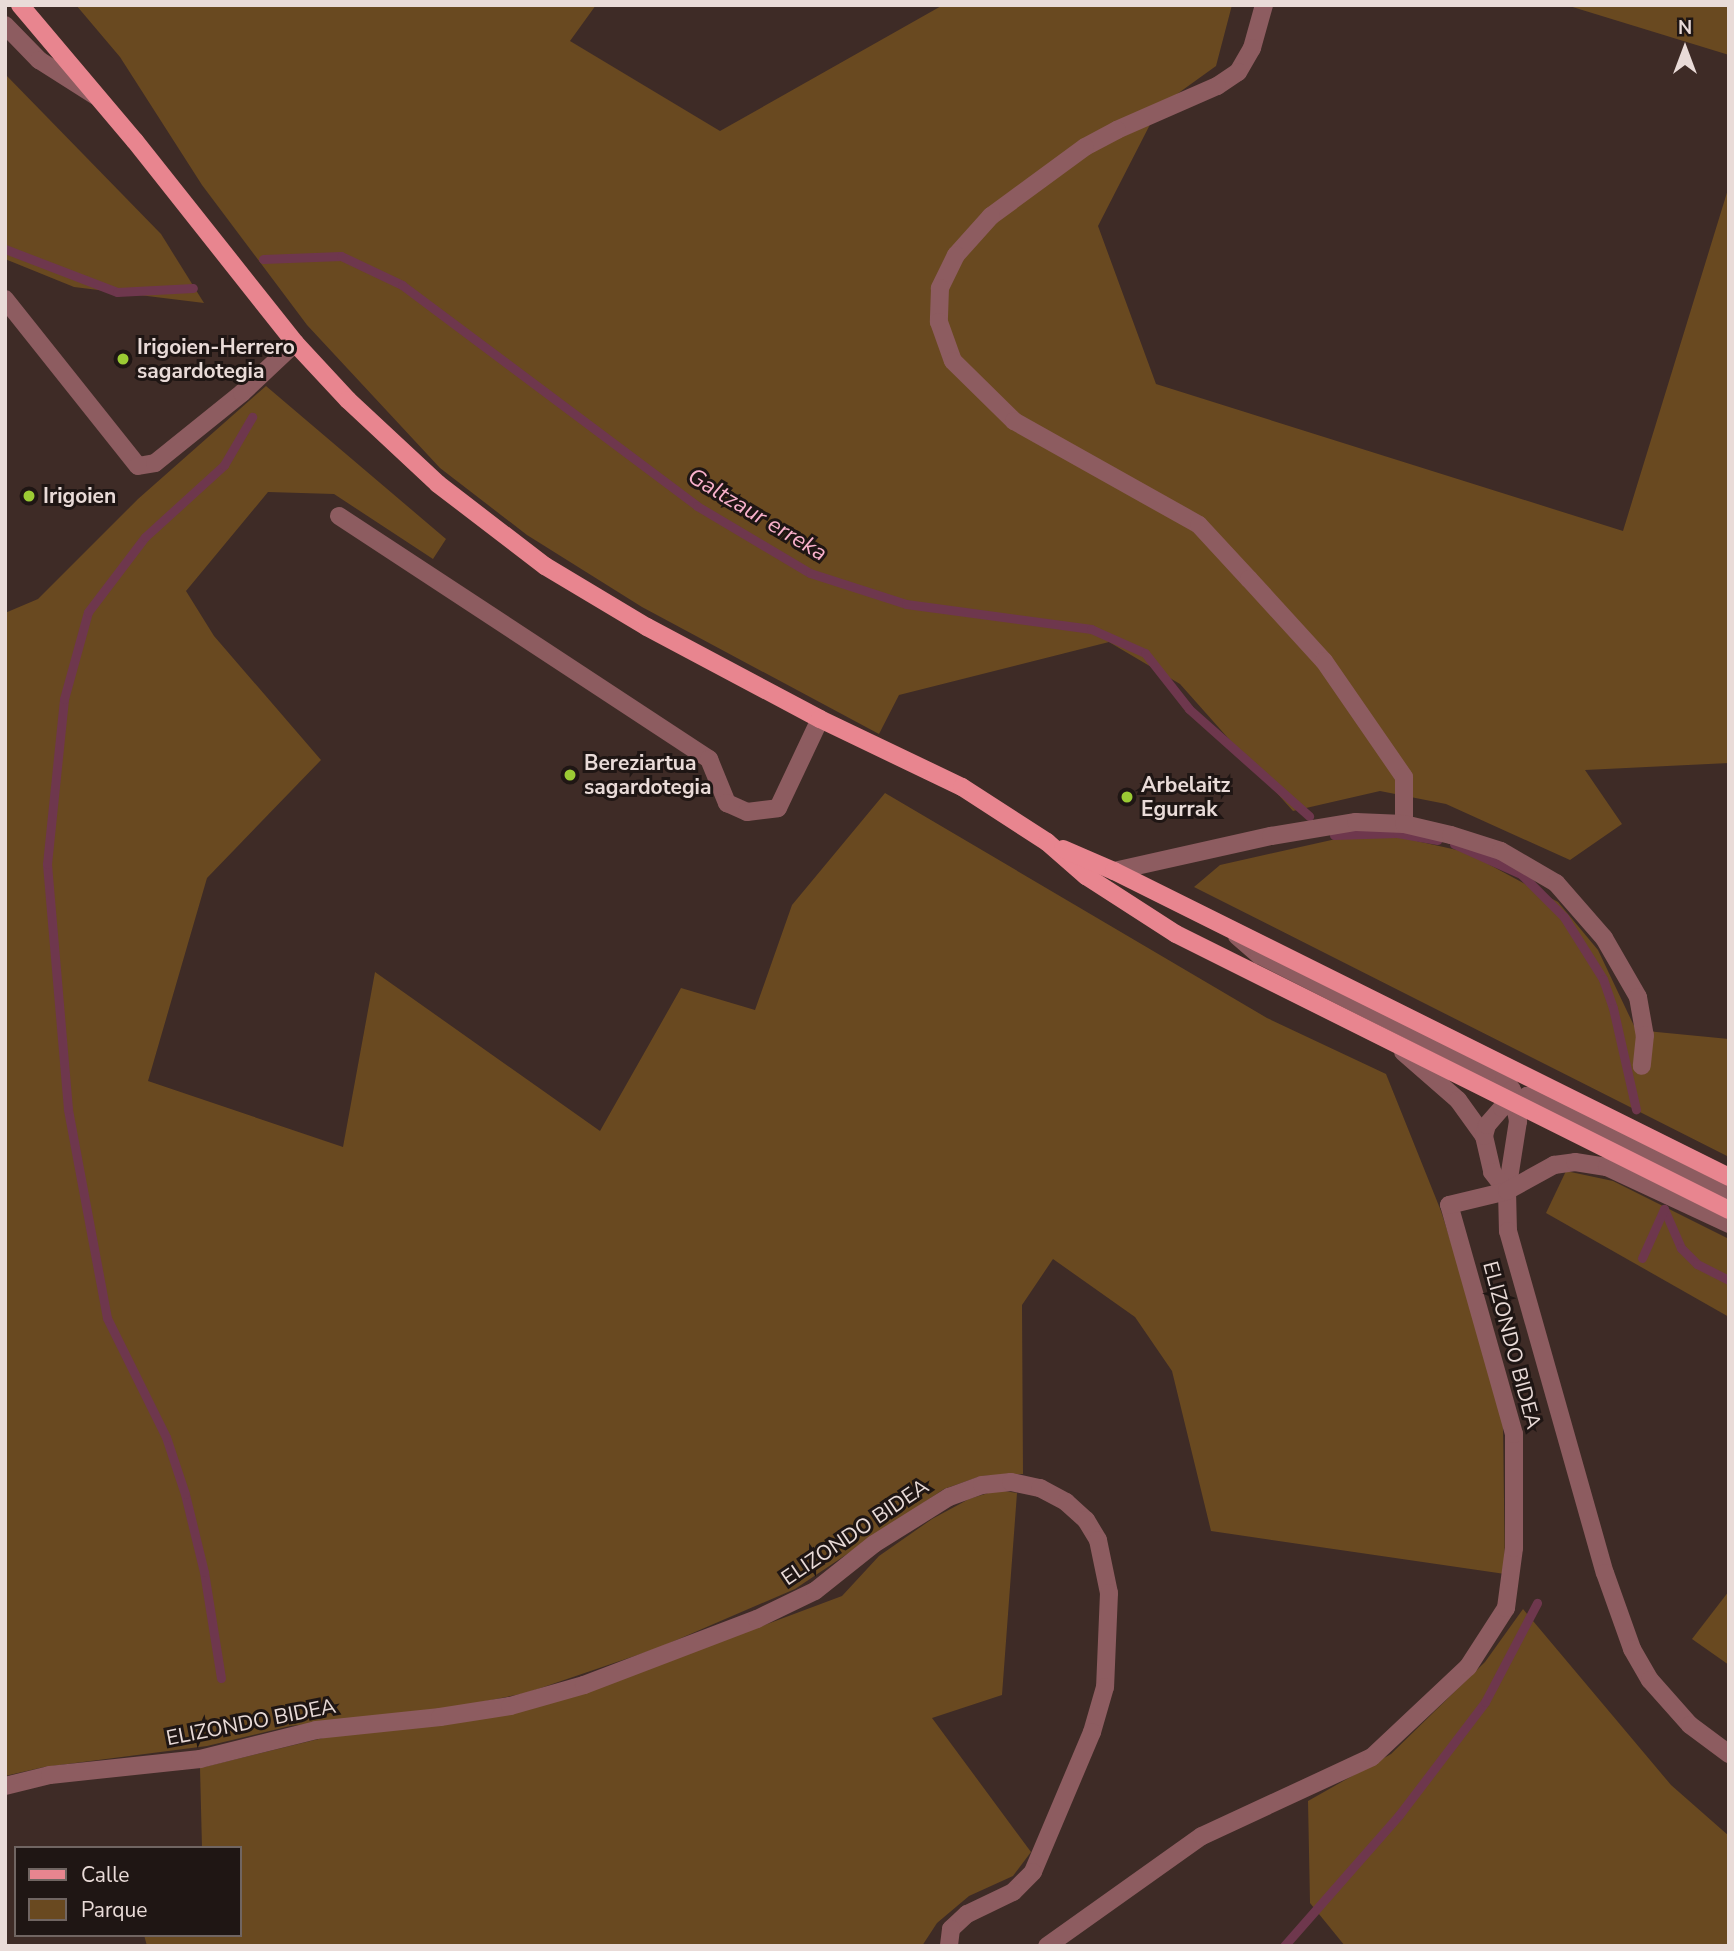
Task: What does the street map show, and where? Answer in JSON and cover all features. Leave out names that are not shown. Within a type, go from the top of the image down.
[{"type":"main road","points":[[20,5],[100,98],[295,343],[396,447],[476,514],[545,565],[647,627],[820,719],[962,787],[1047,842],[1087,876],[1176,934],[1729,1210]]},
{"type":"main road","points":[[1047,842],[1114,871],[1729,1177]]},
{"type":"street","points":[[1264,5],[1252,48],[1238,72],[1217,86],[1128,124],[1086,147],[991,216],[956,255],[940,288],[939,321],[953,361],[1014,421],[1199,525],[1216,543],[1324,662],[1404,778],[1404,824]]},
{"type":"street","points":[[5,25],[40,60],[100,98]]},
{"type":"street","points":[[5,299],[138,466],[155,463],[242,393],[295,343]]},
{"type":"street","points":[[339,516],[709,759],[727,803],[747,812],[778,808],[820,719]]},
{"type":"street","points":[[1114,871],[1271,836],[1344,824],[1404,824],[1451,835],[1501,852],[1556,883],[1604,938],[1638,997],[1645,1035],[1642,1066]]},
{"type":"street","points":[[1227,927],[1259,955],[1504,1078],[1516,1104],[1518,1121],[1507,1191],[1508,1231],[1596,1544],[1632,1649],[1650,1680],[1690,1725],[1729,1754]]},
{"type":"street","points":[[1391,1042],[1458,1100],[1484,1136],[1492,1172],[1507,1191]]},
{"type":"street","points":[[1484,1136],[1487,1125],[1502,1108],[1516,1104],[1527,1096],[1548,1102],[1729,1194]]},
{"type":"street","points":[[1507,1191],[1554,1165],[1576,1162],[1607,1167],[1729,1224]]},
{"type":"street","name":"ELIZONDO BIDEA","points":[[1047,1946],[1202,1836],[1373,1757],[1468,1667],[1506,1608],[1514,1548],[1514,1434],[1449,1205],[1507,1191]]},
{"type":"street","name":"ELIZONDO BIDEA","points":[[5,1786],[50,1775],[200,1759],[316,1730],[440,1717],[510,1706],[584,1685],[757,1619],[815,1591],[874,1544],[949,1497],[982,1485],[1011,1482],[1040,1488],[1066,1502],[1086,1520],[1098,1540],[1109,1593],[1105,1687],[1092,1732],[1033,1872],[1013,1892],[967,1914],[951,1929],[949,1946]]},
{"type":"green space","points":[[76,5],[596,5],[570,41],[720,131],[943,5],[1232,5],[1216,66],[1159,107],[1098,226],[1156,384],[1623,531],[1729,186],[1729,763],[1585,770],[1622,824],[1570,860],[1446,804],[1380,791],[1293,811],[1180,684],[1109,642],[899,695],[879,734],[642,607],[527,535],[440,468],[307,325],[202,185],[120,57]]},
{"type":"green space","points":[[1566,5],[1729,5],[1729,55]]},
{"type":"green space","points":[[5,74],[161,234],[204,303],[74,287],[5,259]]},
{"type":"green space","points":[[266,386],[446,539],[433,559],[334,494],[268,492],[186,591],[214,636],[321,760],[207,878],[148,1081],[343,1147],[375,972],[600,1131],[681,988],[755,1010],[792,905],[885,793],[1267,1018],[1386,1074],[1441,1211],[1487,1355],[1503,1425],[1505,1574],[1211,1531],[1172,1371],[1135,1317],[1053,1259],[1022,1305],[1023,1474],[981,1476],[944,1489],[795,1589],[658,1648],[526,1693],[451,1708],[290,1726],[207,1746],[44,1767],[5,1776],[5,613],[38,599],[138,499]]},
{"type":"green space","points":[[1394,836],[1466,852],[1558,902],[1598,950],[1636,1030],[1729,1039],[1729,1157],[1194,887],[1220,865],[1336,839]]},
{"type":"green space","points":[[1566,1171],[1613,1181],[1729,1239],[1729,1317],[1546,1213]]},
{"type":"green space","points":[[998,1490],[1017,1493],[1002,1695],[932,1718],[1031,1852],[1013,1876],[969,1896],[937,1923],[922,1946],[147,1946],[145,1937],[242,1937],[242,1846],[202,1846],[200,1768],[331,1736],[586,1692],[842,1596],[879,1556],[932,1519],[969,1499]]},
{"type":"green space","points":[[1729,1591],[1729,1665],[1692,1639]]},
{"type":"green space","points":[[1523,1609],[1671,1785],[1729,1836],[1729,1946],[1345,1946],[1310,1903],[1308,1801],[1391,1754],[1485,1662]]},
{"type":"waterway","name":"Galtzaur erreka","points":[[5,249],[117,292],[193,288]]},
{"type":"waterway","name":"Galtzaur erreka","points":[[263,259],[341,256],[402,285],[697,506],[810,573],[906,604],[1091,629],[1145,653],[1189,709],[1309,816]]},
{"type":"waterway","points":[[221,1678],[204,1572],[185,1494],[166,1437],[107,1318],[68,1109],[47,864],[64,699],[88,612],[145,537],[224,465],[252,417]]},
{"type":"waterway","name":"Galtzaur erreka","points":[[1334,835],[1397,833],[1437,840]]},
{"type":"waterway","name":"Galtzaur erreka","points":[[1454,844],[1521,874],[1564,917],[1603,979],[1613,1008],[1636,1109]]},
{"type":"waterway","name":"Galtzaur erreka","points":[[1664,1209],[1681,1248],[1697,1264],[1729,1280]]},
{"type":"waterway","points":[[1642,1258],[1664,1209]]},
{"type":"waterway","points":[[1284,1946],[1399,1815],[1485,1702],[1537,1603]]},
{"type":"place","name":"Irigoien-Herrero sagardotegia","points":[[123,359]]},
{"type":"place","name":"Irigoien","points":[[29,496]]},
{"type":"place","name":"Bereziartua sagardotegia","points":[[570,775]]},
{"type":"place","name":"Arbelaitz Egurrak","points":[[1127,797]]}]
